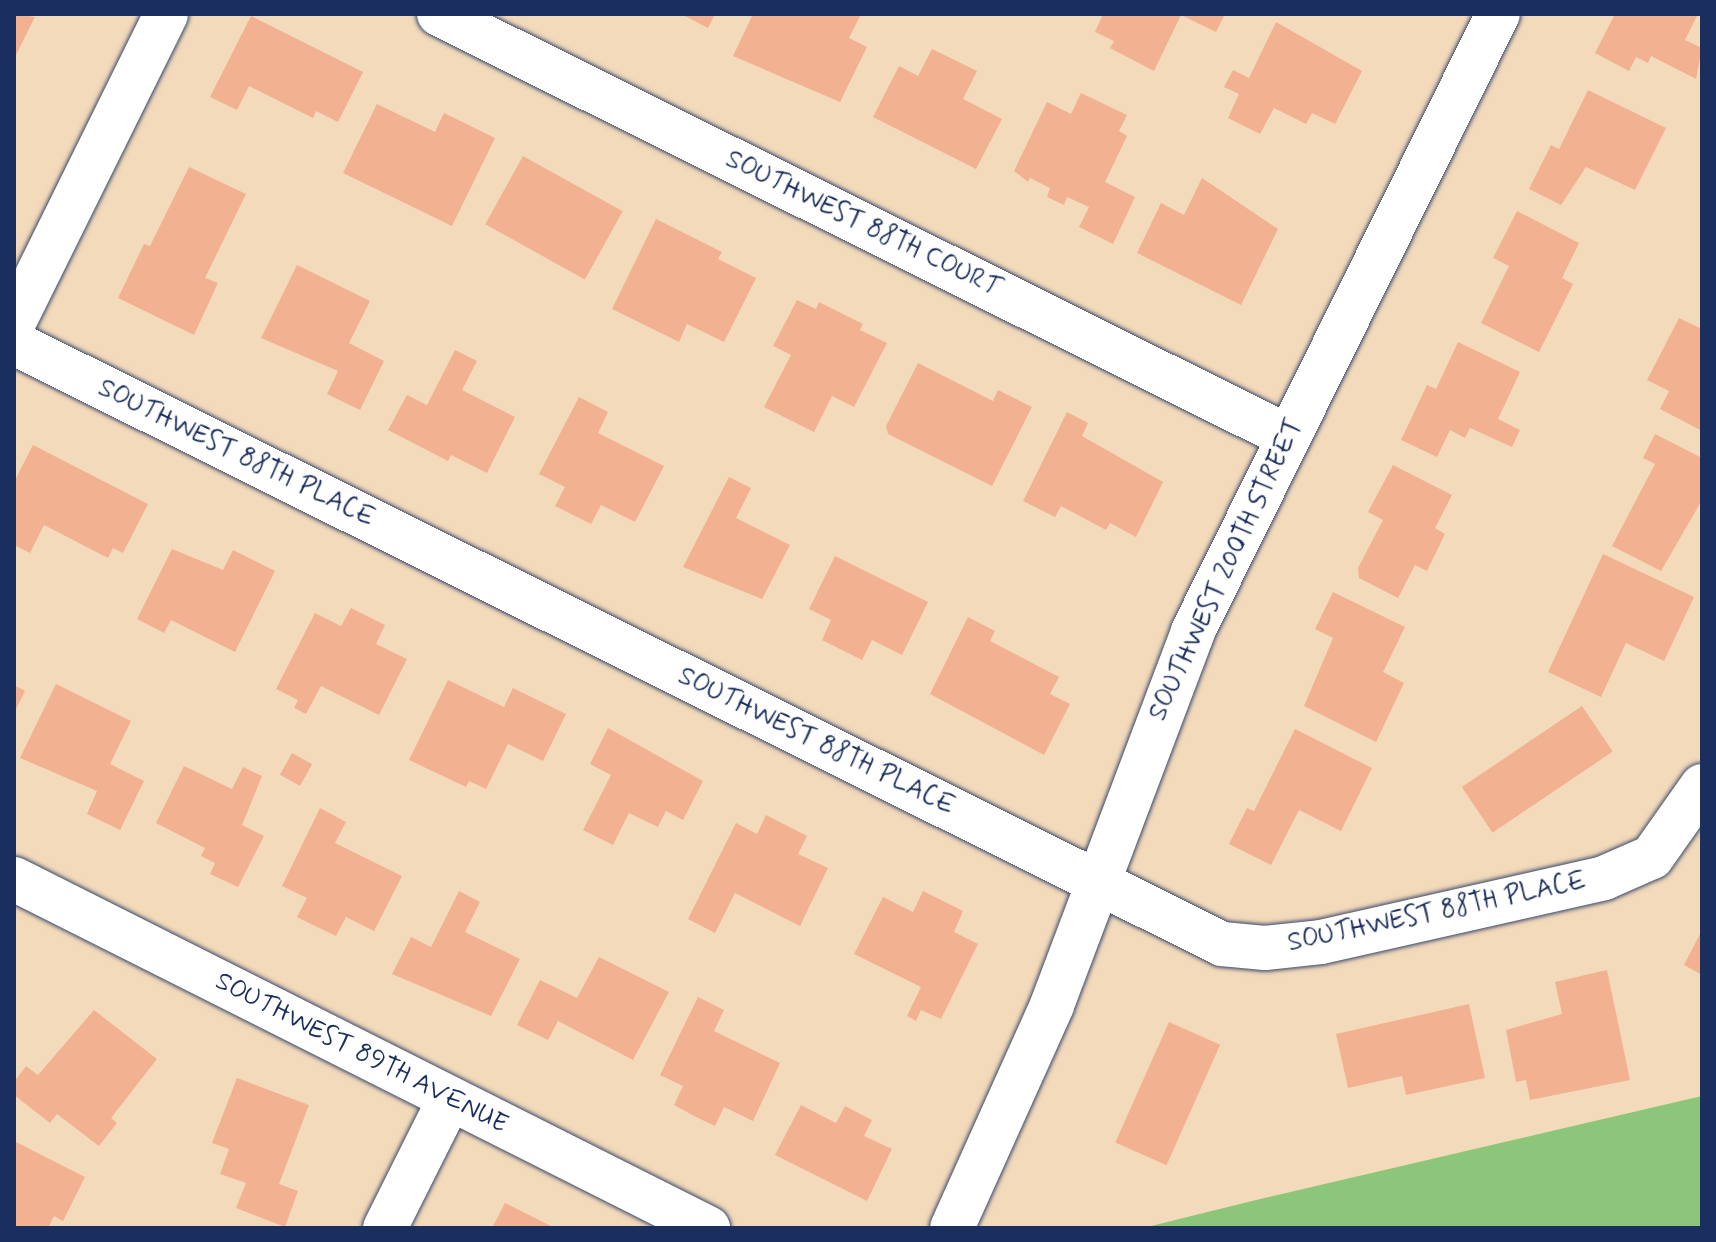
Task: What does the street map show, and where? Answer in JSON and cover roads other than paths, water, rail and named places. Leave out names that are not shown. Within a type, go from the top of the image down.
[{"type":"street","points":[[14,322],[166,14]]},
{"type":"street","name":"SOUTHWEST 88TH COURT","points":[[439,14],[1287,436]]},
{"type":"street","name":"SOUTHWEST 200TH STREET","points":[[952,1228],[1052,1005],[1193,631],[1498,14]]},
{"type":"street","name":"SOUTHWEST 88TH PLACE","points":[[14,343],[1097,885],[1222,944],[1288,947],[1604,878],[1652,857],[1702,786]]},
{"type":"street","name":"SOUTHWEST 89TH AVENUE","points":[[14,879],[708,1228]]},
{"type":"street","points":[[385,1228],[449,1100]]}]
